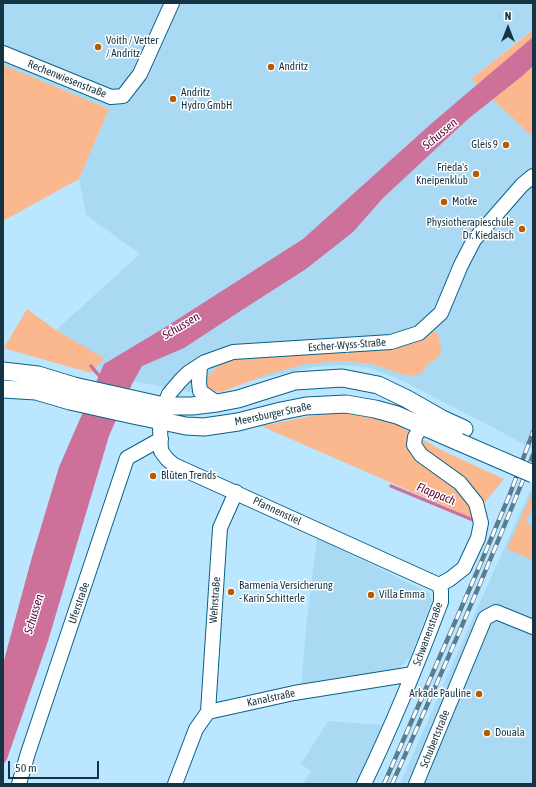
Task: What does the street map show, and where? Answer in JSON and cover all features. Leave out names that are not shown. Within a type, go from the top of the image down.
[{"type":"street","name":"Rechenwiesenstraße","points":[[3,52],[111,97],[123,96],[140,74],[172,3]]},
{"type":"street","name":"Escher-Wyss-Straße","points":[[163,413],[169,394],[188,373],[205,362],[232,352],[391,342],[419,333],[441,313],[461,265],[474,240],[522,185],[533,176]]},
{"type":"street","points":[[200,366],[200,391],[217,403]]},
{"type":"street","name":"Meersburger Straße","points":[[3,371],[38,375],[72,393]]},
{"type":"street","name":"Meersburger Straße","points":[[163,413],[192,406],[238,399],[295,382],[342,378],[378,385],[407,399],[442,419],[462,436],[533,474]]},
{"type":"street","name":"Meersburger Straße","points":[[3,389],[72,393],[163,413],[186,426],[204,427],[238,422],[306,406],[346,404],[375,409],[397,415],[422,425],[462,436]]},
{"type":"street","name":"Pfannenstiel","points":[[163,413],[161,440],[162,451],[174,464],[439,585]]},
{"type":"street","points":[[422,425],[415,437],[414,445],[421,455],[460,483],[476,503],[481,523],[478,538],[464,568],[450,579],[439,585]]},
{"type":"street","name":"Uferstraße","points":[[18,784],[127,458],[161,440]]},
{"type":"street","name":"Wehrstraße","points":[[208,712],[220,528],[236,492]]},
{"type":"street","name":"Schwanenstraße","points":[[364,784],[413,674],[442,602],[439,585]]},
{"type":"street","name":"Schubertstraße","points":[[416,784],[484,618],[496,612],[533,627]]},
{"type":"street","name":"Kanalstraße","points":[[208,712],[294,693],[413,674]]},
{"type":"street","points":[[175,784],[196,730],[208,712]]},
{"type":"shaded area","points":[[3,3],[533,3],[533,28],[471,79],[533,137],[533,450],[401,380],[370,368],[344,365],[313,367],[194,393],[91,373],[103,358],[56,330],[140,254],[86,215],[79,179],[109,109],[3,65]]},
{"type":"shaded area","points":[[533,28],[533,137],[471,79]]},
{"type":"shaded area","points":[[3,65],[109,109],[79,179],[3,221]]},
{"type":"shaded area","points":[[27,309],[56,330],[104,358],[91,373],[3,348]]},
{"type":"shaded area","points":[[431,331],[438,333],[441,349],[440,356],[427,365],[421,374],[407,376],[372,364],[340,361],[305,364],[269,374],[221,392],[211,391],[207,386],[206,379],[222,363],[245,356],[377,350],[412,344],[426,336]]},
{"type":"shaded area","points":[[343,410],[385,418],[441,450],[504,479],[472,518],[261,426]]},
{"type":"shaded area","points":[[530,491],[533,493],[533,784],[400,784],[479,604]]},
{"type":"shaded area","points":[[531,495],[533,496],[533,506],[526,522],[533,528],[533,560],[507,549]]},
{"type":"shaded area","points":[[317,538],[429,593],[432,601],[410,657],[397,671],[301,687],[307,619]]},
{"type":"shaded area","points":[[328,721],[383,725],[360,784],[303,784],[311,771],[301,764]]},
{"type":"water","name":"Schussen","points":[[533,37],[533,66],[468,119],[383,198],[353,232],[306,269],[184,348],[142,366],[132,384],[109,436],[48,641],[7,759],[3,765],[3,664],[32,557],[59,467],[104,364],[164,328],[303,239],[432,123]]},
{"type":"waterway","points":[[91,366],[101,378]]},
{"type":"waterway","name":"Flappach","points":[[391,486],[473,520]]},
{"type":"railway","points":[[384,784],[477,572],[510,494],[533,432]]},
{"type":"railway","points":[[392,784],[429,702],[533,455]]},
{"type":"place","name":"Voith / Vetter / Andritz","points":[[98,47]]},
{"type":"place","name":"Andritz","points":[[271,67]]},
{"type":"place","name":"Andritz Hydro GmbH","points":[[173,99]]},
{"type":"place","name":"Gleis 9","points":[[506,145]]},
{"type":"place","name":"Frieda's Kneipenklub","points":[[476,174]]},
{"type":"place","name":"Motke","points":[[444,202]]},
{"type":"place","name":"Physiotherapieschule Dr. Kiedaisch","points":[[522,229]]},
{"type":"place","name":"Blüten Trends","points":[[153,476]]},
{"type":"place","name":"Barmenia Versicherung - Karin Schitterle","points":[[231,592]]},
{"type":"place","name":"Villa Emma","points":[[371,595]]},
{"type":"place","name":"Arkade Pauline","points":[[479,694]]},
{"type":"place","name":"Douala","points":[[487,733]]}]
